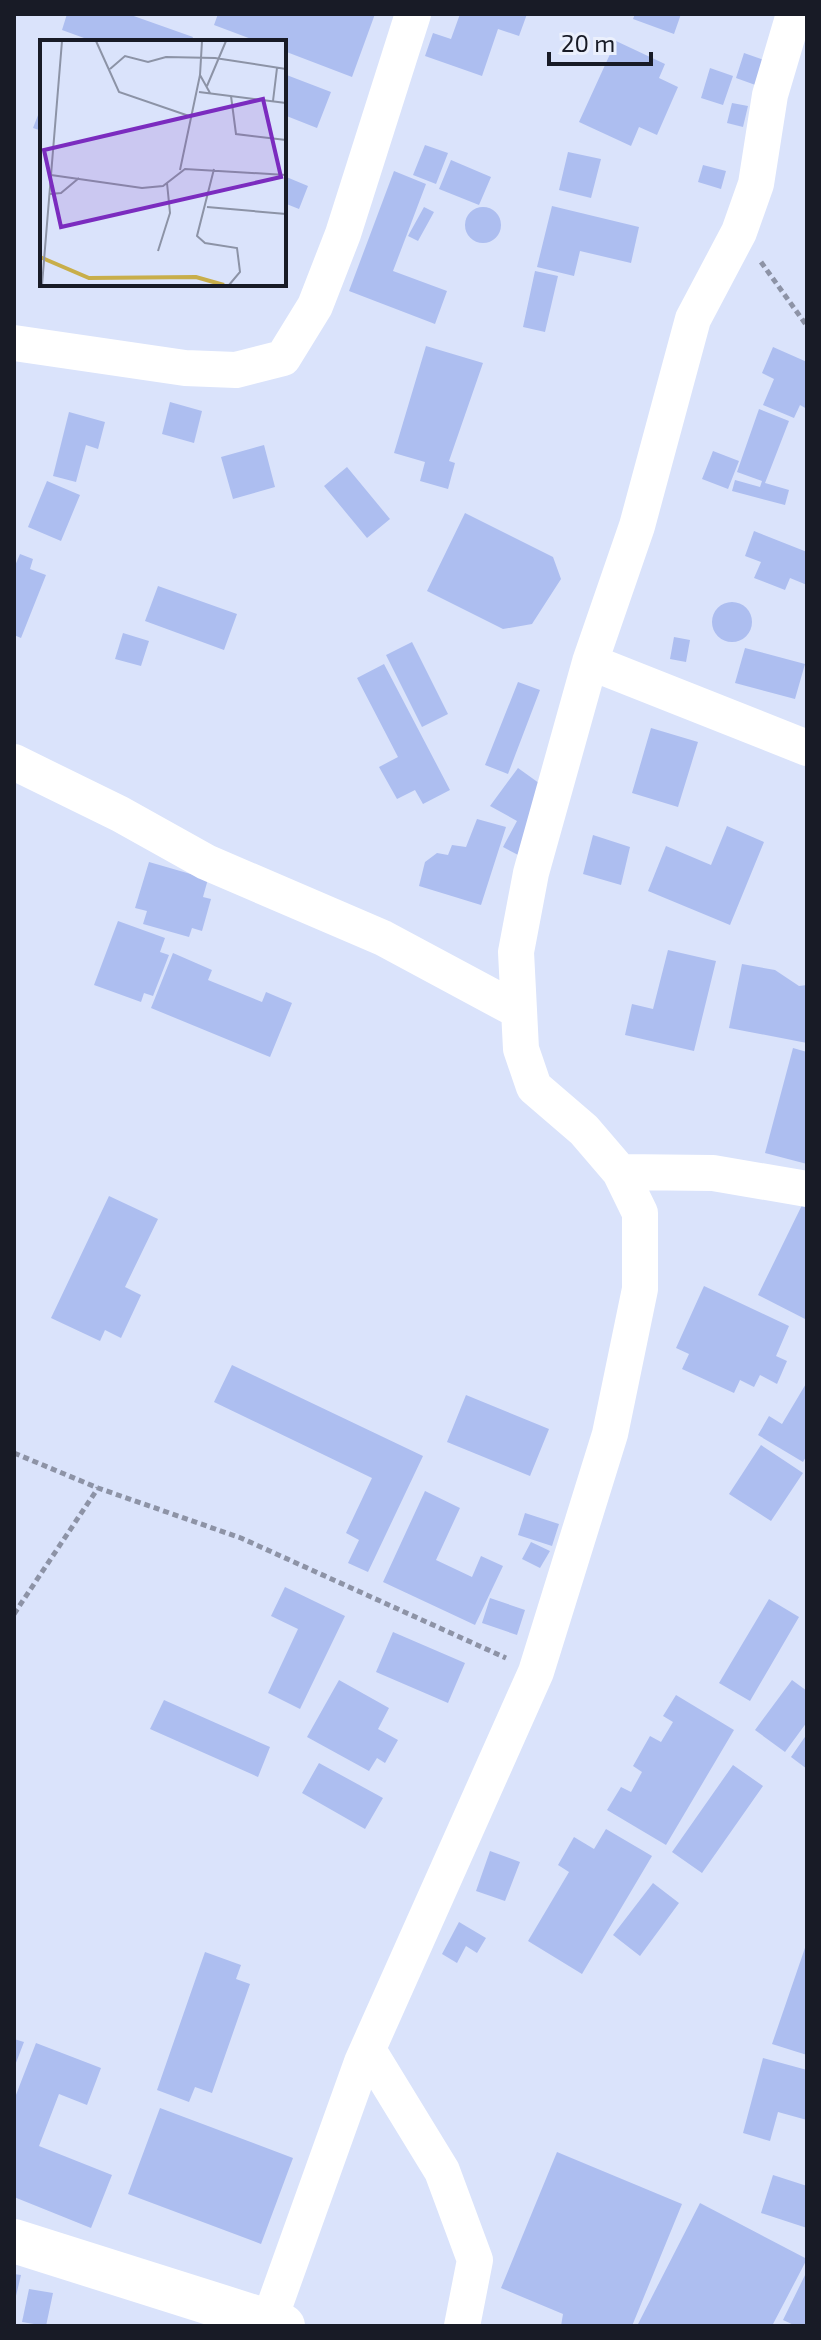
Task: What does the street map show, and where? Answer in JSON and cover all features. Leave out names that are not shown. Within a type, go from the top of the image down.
[{"type":"street","points":[[14,343],[185,368],[236,370],[283,358],[315,306],[343,234],[413,14]]},
{"type":"street","points":[[14,2241],[276,2324],[368,2050],[536,1672],[610,1434],[640,1289],[640,1213],[620,1172],[584,1130],[534,1087],[521,1049],[516,952],[531,873],[590,662],[637,526],[693,319],[739,232],[756,184],[770,95],[794,14]]},
{"type":"street","points":[[590,662],[807,748]]},
{"type":"street","points":[[14,762],[120,814],[194,857],[383,938],[517,1010]]},
{"type":"street","points":[[620,1172],[713,1173],[807,1189]]},
{"type":"street","points":[[368,2050],[442,2171],[475,2260],[462,2326]]},
{"type":"path","points":[[739,232],[807,326]]},
{"type":"path","points":[[14,1453],[98,1488],[241,1538],[536,1672]]},
{"type":"path","points":[[14,1614],[98,1488]]},
{"type":"building","points":[[67,14],[128,14],[193,37],[192,40],[90,40],[62,30]]},
{"type":"building","points":[[218,14],[375,14],[352,77],[286,52],[286,40],[254,40],[214,25]]},
{"type":"building","points":[[460,14],[527,14],[519,36],[498,29],[482,76],[425,56],[433,33],[451,39]]},
{"type":"building","points":[[635,14],[681,14],[674,34],[633,19]]},
{"type":"building","points":[[616,41],[665,64],[659,78],[678,87],[657,135],[639,127],[631,146],[579,122]]},
{"type":"building","points":[[744,53],[770,62],[761,87],[736,78]]},
{"type":"building","points":[[710,68],[733,76],[723,105],[701,98]]},
{"type":"building","points":[[286,75],[331,92],[317,128],[286,116]]},
{"type":"building","points":[[732,103],[748,106],[743,127],[727,123]]},
{"type":"building","points":[[40,110],[40,130],[33,128]]},
{"type":"building","points":[[425,145],[448,153],[436,184],[413,175]]},
{"type":"building","points":[[568,152],[601,159],[591,198],[559,190]]},
{"type":"building","points":[[451,160],[491,177],[479,205],[439,189]]},
{"type":"building","points":[[703,165],[726,171],[721,189],[698,182]]},
{"type":"building","points":[[394,171],[426,184],[393,271],[447,291],[435,324],[349,291]]},
{"type":"building","points":[[286,177],[308,186],[299,209],[286,204]]},
{"type":"building","points":[[552,206],[639,227],[631,263],[580,251],[574,276],[537,267]]},
{"type":"building","points":[[424,207],[434,212],[418,241],[408,236]]},
{"type":"building","points":[[483,207],[496,212],[501,225],[496,238],[483,243],[470,238],[465,225],[470,212]]},
{"type":"building","points":[[535,271],[558,276],[545,332],[523,327]]},
{"type":"building","points":[[426,346],[483,363],[449,461],[455,463],[448,489],[420,481],[425,462],[394,453]]},
{"type":"building","points":[[773,347],[807,362],[807,409],[800,405],[794,418],[763,405],[774,379],[762,373]]},
{"type":"building","points":[[170,402],[202,411],[194,443],[162,434]]},
{"type":"building","points":[[759,409],[789,421],[765,483],[789,490],[785,505],[732,491],[735,480],[760,487],[762,481],[737,472]]},
{"type":"building","points":[[69,412],[105,422],[98,449],[86,445],[76,482],[53,476]]},
{"type":"building","points":[[264,445],[275,487],[233,499],[221,457]]},
{"type":"building","points":[[713,451],[739,461],[728,489],[702,479]]},
{"type":"building","points":[[347,467],[390,519],[367,538],[324,486]]},
{"type":"building","points":[[47,481],[80,495],[61,541],[28,527]]},
{"type":"building","points":[[465,513],[553,557],[561,579],[532,624],[503,629],[427,591]]},
{"type":"building","points":[[754,531],[807,552],[807,585],[790,578],[785,590],[754,578],[761,562],[745,556]]},
{"type":"building","points":[[20,554],[33,559],[30,569],[46,575],[21,638],[14,635],[14,568]]},
{"type":"building","points":[[158,586],[237,614],[224,650],[145,621]]},
{"type":"building","points":[[732,602],[746,608],[752,622],[746,636],[732,642],[718,636],[712,622],[718,608]]},
{"type":"building","points":[[123,633],[149,641],[141,666],[115,659]]},
{"type":"building","points":[[674,637],[690,640],[686,662],[670,659]]},
{"type":"building","points":[[412,642],[448,714],[422,727],[386,655]]},
{"type":"building","points":[[745,648],[805,664],[795,699],[735,683]]},
{"type":"building","points":[[384,664],[450,790],[423,804],[415,790],[397,799],[379,767],[398,757],[357,678]]},
{"type":"building","points":[[518,682],[540,690],[508,774],[485,765]]},
{"type":"building","points":[[651,728],[698,742],[678,807],[632,793]]},
{"type":"building","points":[[518,768],[550,791],[522,857],[503,847],[517,821],[490,806]]},
{"type":"building","points":[[477,819],[506,827],[481,905],[419,886],[425,862],[437,853],[448,855],[452,845],[466,847]]},
{"type":"building","points":[[727,826],[764,842],[730,925],[648,891],[666,846],[711,865]]},
{"type":"building","points":[[593,835],[630,847],[621,885],[583,874]]},
{"type":"building","points":[[149,862],[208,879],[203,897],[211,899],[202,931],[192,928],[189,937],[143,924],[147,911],[135,908]]},
{"type":"building","points":[[118,921],[165,938],[160,952],[169,955],[153,996],[144,993],[141,1002],[94,985]]},
{"type":"building","points":[[668,950],[716,961],[694,1051],[625,1035],[632,1004],[653,1009]]},
{"type":"building","points":[[173,953],[212,970],[208,980],[262,1002],[266,992],[292,1003],[270,1057],[151,1008]]},
{"type":"building","points":[[742,964],[775,970],[799,986],[807,985],[807,1043],[729,1028]]},
{"type":"building","points":[[793,1048],[807,1052],[807,1164],[765,1153]]},
{"type":"building","points":[[109,1196],[158,1219],[125,1287],[141,1295],[121,1338],[105,1330],[100,1341],[51,1318]]},
{"type":"building","points":[[804,1201],[807,1203],[807,1320],[758,1295]]},
{"type":"building","points":[[704,1286],[789,1326],[776,1356],[787,1361],[777,1384],[760,1375],[754,1387],[740,1380],[734,1393],[682,1369],[689,1354],[676,1348]]},
{"type":"building","points":[[232,1365],[423,1456],[368,1572],[348,1563],[359,1540],[346,1533],[372,1478],[214,1402]]},
{"type":"building","points":[[807,1382],[807,1455],[803,1462],[758,1435],[769,1416],[782,1424]]},
{"type":"building","points":[[466,1395],[549,1429],[530,1476],[447,1442]]},
{"type":"building","points":[[761,1445],[803,1473],[771,1521],[729,1494]]},
{"type":"building","points":[[425,1491],[460,1508],[436,1560],[472,1577],[481,1556],[503,1566],[475,1625],[383,1582]]},
{"type":"building","points":[[525,1513],[559,1524],[552,1546],[518,1535]]},
{"type":"building","points":[[531,1542],[550,1551],[540,1568],[522,1559]]},
{"type":"building","points":[[285,1587],[345,1616],[300,1709],[268,1693],[298,1629],[271,1616]]},
{"type":"building","points":[[490,1598],[525,1610],[517,1635],[482,1623]]},
{"type":"building","points":[[769,1599],[799,1617],[750,1701],[719,1683]]},
{"type":"building","points":[[393,1632],[465,1663],[448,1703],[376,1672]]},
{"type":"building","points":[[339,1680],[389,1708],[378,1729],[398,1740],[385,1763],[377,1758],[369,1771],[307,1737]]},
{"type":"building","points":[[792,1680],[807,1691],[807,1722],[785,1752],[755,1730]]},
{"type":"building","points":[[676,1695],[734,1730],[666,1845],[607,1810],[621,1787],[631,1792],[642,1772],[633,1766],[650,1736],[661,1742],[673,1722],[663,1716]]},
{"type":"building","points":[[164,1700],[270,1747],[258,1777],[150,1729]]},
{"type":"building","points":[[807,1734],[807,1769],[791,1757]]},
{"type":"building","points":[[319,1763],[383,1798],[365,1829],[302,1793]]},
{"type":"building","points":[[733,1765],[763,1786],[702,1873],[672,1852]]},
{"type":"building","points":[[606,1829],[652,1856],[582,1974],[528,1941],[569,1872],[558,1865],[574,1837],[594,1849]]},
{"type":"building","points":[[490,1851],[520,1862],[505,1901],[476,1891]]},
{"type":"building","points":[[653,1883],[679,1903],[640,1956],[613,1935]]},
{"type":"building","points":[[459,1922],[486,1938],[477,1953],[466,1946],[457,1963],[442,1954]]},
{"type":"building","points":[[807,1942],[807,2055],[772,2044]]},
{"type":"building","points":[[205,1952],[241,1965],[236,1979],[250,1984],[212,2093],[195,2087],[189,2102],[157,2090]]},
{"type":"building","points":[[14,2039],[24,2042],[14,2068]]},
{"type":"building","points":[[36,2043],[101,2068],[87,2105],[59,2094],[39,2146],[112,2175],[91,2228],[14,2197],[14,2100]]},
{"type":"building","points":[[763,2058],[807,2070],[807,2120],[778,2112],[770,2141],[743,2133]]},
{"type":"building","points":[[160,2108],[293,2158],[261,2244],[128,2194]]},
{"type":"building","points":[[557,2152],[682,2204],[632,2326],[561,2326],[563,2314],[501,2288]]},
{"type":"building","points":[[773,2175],[807,2186],[807,2228],[761,2213]]},
{"type":"building","points":[[700,2203],[807,2259],[772,2326],[637,2326]]},
{"type":"building","points":[[807,2271],[807,2326],[796,2326],[783,2320]]},
{"type":"building","points":[[14,2274],[21,2275],[15,2300],[14,2299]]},
{"type":"building","points":[[29,2289],[53,2293],[46,2326],[22,2322]]}]
